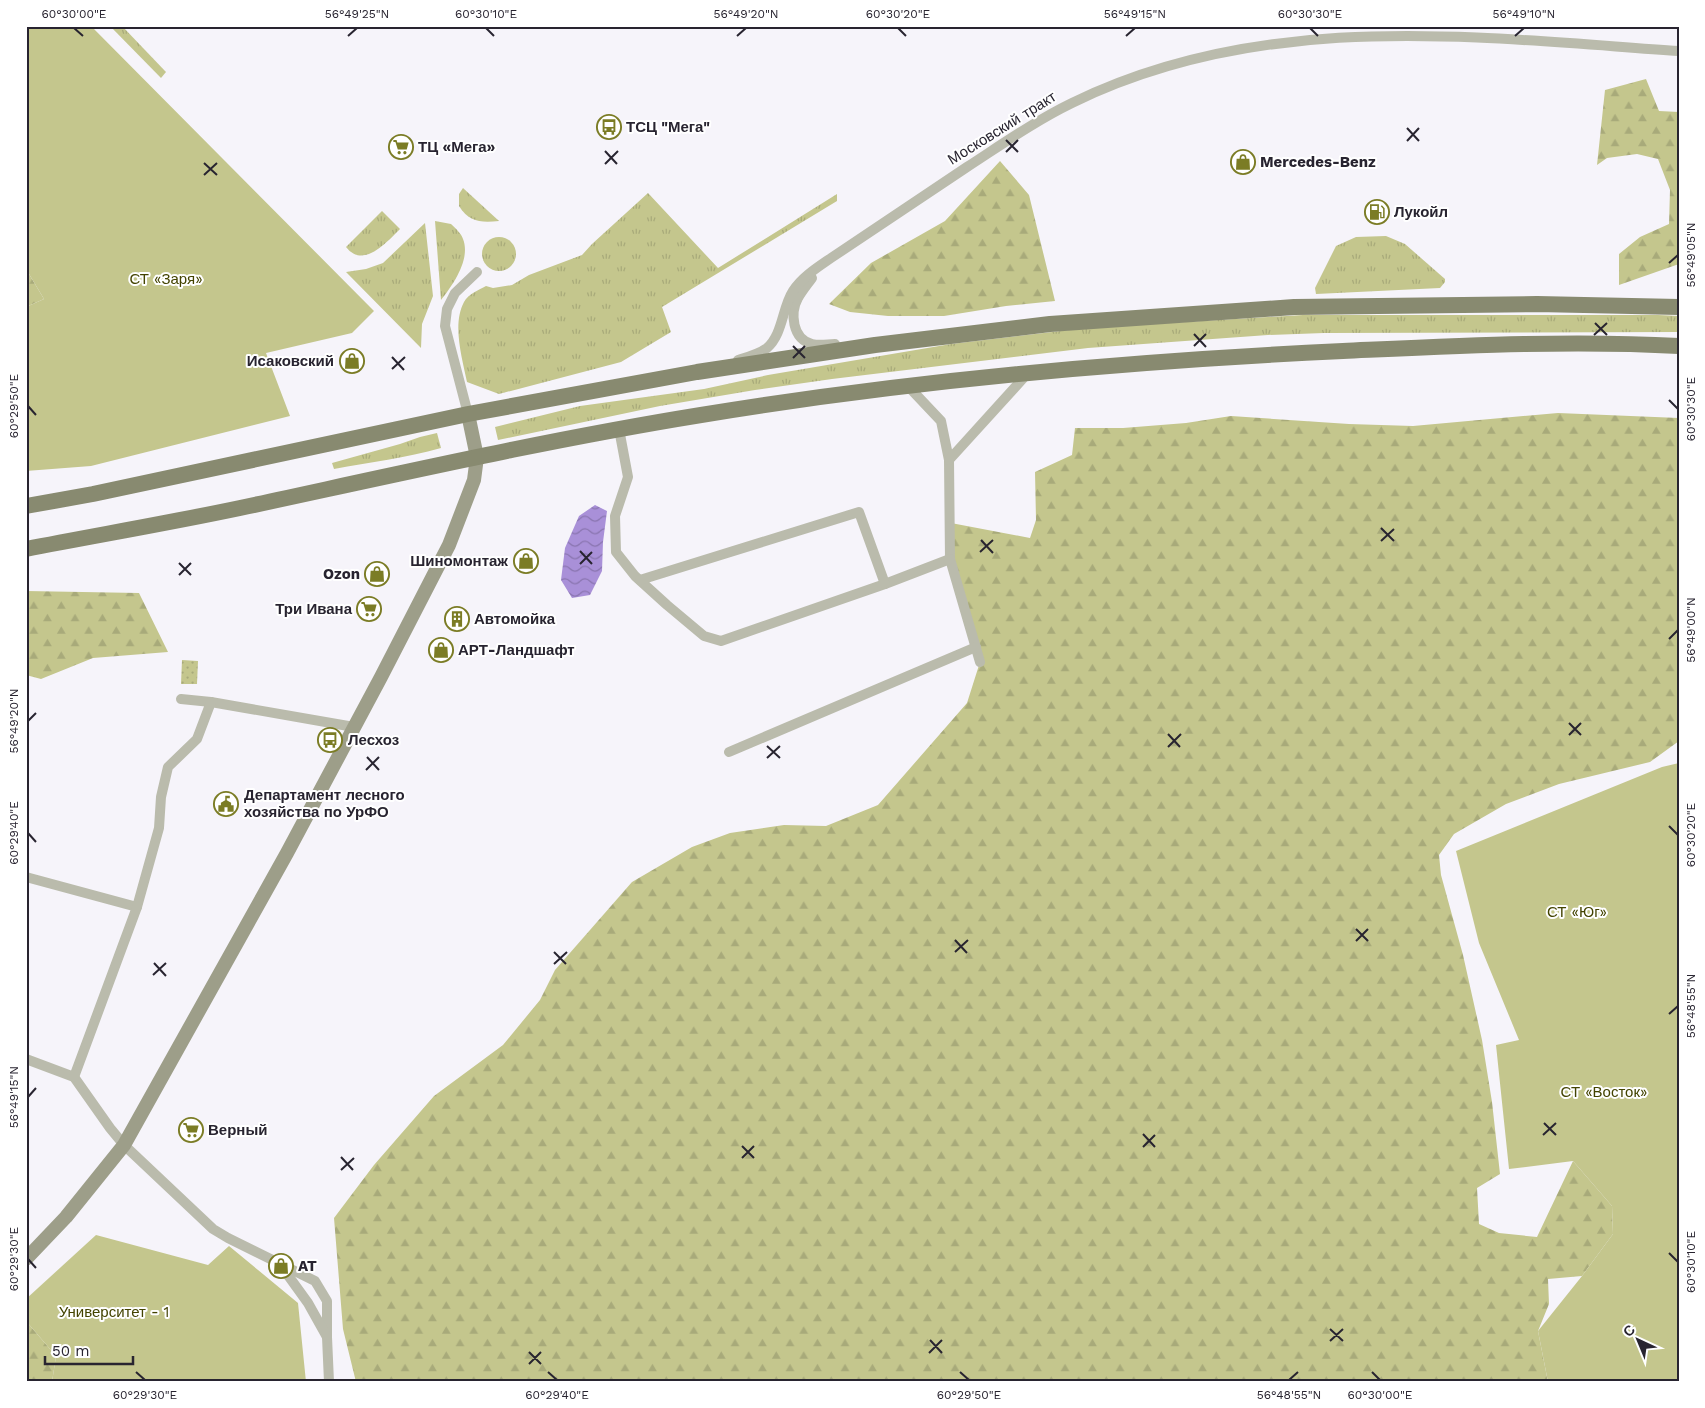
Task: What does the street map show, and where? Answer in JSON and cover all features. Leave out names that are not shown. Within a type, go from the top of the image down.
[{"type":"main road","points":[[26,506],[93,494],[468,414],[707,371],[875,345],[1050,324],[1294,307],[1553,304],[1679,307]]},
{"type":"main road","points":[[26,550],[235,509],[566,438],[704,414],[907,385],[1240,356],[1487,344],[1679,346]]},
{"type":"street","name":"Московский тракт","points":[[707,371],[767,348],[774,340],[789,297],[795,288],[814,270],[1021,132],[1073,102],[1105,88],[1176,63],[1264,44],[1379,35],[1479,38],[1679,51]]},
{"type":"street","name":"Московский тракт","points":[[831,258],[798,297],[794,316],[796,331],[810,344],[862,342],[875,345]]},
{"type":"street","points":[[26,1259],[66,1217],[124,1145],[291,846],[449,546],[474,480],[477,457],[445,326],[447,309],[455,292],[476,272]]},
{"type":"street","points":[[949,460],[1028,373]]},
{"type":"street","points":[[907,385],[940,421],[949,460],[950,559],[980,662]]},
{"type":"street","points":[[619,429],[628,477],[615,516],[616,552],[640,580],[704,636],[721,641],[885,584],[950,559]]},
{"type":"street","points":[[640,580],[860,512],[885,584]]},
{"type":"street","points":[[729,752],[976,647]]},
{"type":"street","points":[[181,699],[211,702],[354,727]]},
{"type":"street","points":[[74,1077],[137,907],[159,828],[160,797],[168,767],[198,739],[211,702]]},
{"type":"street","points":[[26,877],[137,907]]},
{"type":"street","points":[[26,1059],[74,1077],[124,1145],[213,1229],[315,1281],[328,1301],[329,1382]]},
{"type":"street","points":[[280,1264],[308,1303],[327,1337]]},
{"type":"green space","name":"СТ «Заря»","points":[[26,26],[91,26],[374,311],[352,333],[266,353],[290,416],[91,466],[26,471],[26,307],[44,299],[26,269]]},
{"type":"green space","points":[[110,26],[122,26],[166,72],[161,78]]},
{"type":"green space","points":[[1646,79],[1659,111],[1679,112],[1679,264],[1619,285],[1619,254],[1640,237],[1669,224],[1670,190],[1658,159],[1637,154],[1607,158],[1597,165],[1605,90]]},
{"type":"green space","points":[[1000,161],[1029,195],[1055,301],[1006,306],[944,316],[888,316],[850,312],[829,304],[871,263],[945,221]]},
{"type":"green space","points":[[463,188],[499,221],[481,221],[467,215],[459,206],[459,194]]},
{"type":"green space","points":[[648,193],[718,268],[837,194],[837,201],[662,307],[671,332],[621,362],[499,394],[467,382],[458,331],[460,311],[468,297],[486,286],[493,288],[512,285],[529,275],[582,255]]},
{"type":"green space","points":[[382,211],[400,229],[374,252],[367,255],[353,253],[346,247]]},
{"type":"green space","points":[[435,221],[451,224],[461,235],[465,247],[465,255],[460,271],[441,300]]},
{"type":"green space","points":[[425,223],[433,296],[422,324],[421,348],[346,272],[366,269],[383,263]]},
{"type":"green space","points":[[1386,236],[1405,244],[1445,279],[1440,288],[1316,294],[1315,288],[1336,246],[1356,237]]},
{"type":"green space","points":[[499,237],[506,238],[511,242],[515,247],[515,261],[511,266],[506,270],[499,271],[492,270],[487,266],[483,261],[482,254],[483,247],[487,242],[492,238]]},
{"type":"green space","points":[[26,269],[44,299],[26,307]]},
{"type":"green space","points":[[1303,315],[1658,315],[1679,316],[1679,332],[1324,333],[1268,335],[1088,348],[755,390],[660,406],[498,440],[495,427],[580,406],[704,389],[768,375],[951,344],[1086,328]]},
{"type":"green space","points":[[1558,413],[1679,418],[1679,741],[1650,762],[1559,784],[1506,804],[1454,834],[1439,855],[1441,875],[1463,955],[1482,1040],[1492,1102],[1500,1174],[1477,1188],[1479,1224],[1499,1233],[1537,1237],[1573,1161],[1612,1206],[1613,1234],[1582,1276],[1548,1279],[1549,1304],[1538,1331],[1548,1382],[356,1382],[343,1329],[334,1218],[374,1165],[434,1096],[503,1045],[540,1000],[555,970],[632,882],[692,847],[730,833],[784,825],[826,826],[878,805],[967,703],[980,662],[950,559],[951,523],[1030,538],[1036,520],[1035,472],[1072,455],[1075,428],[1123,428],[1186,423],[1231,416],[1349,424],[1413,426]]},
{"type":"green space","points":[[437,433],[441,448],[334,469],[332,463],[420,437]]},
{"type":"green space","points":[[26,591],[139,593],[168,652],[93,658],[41,679],[26,675]]},
{"type":"green space","points":[[182,660],[198,661],[197,684],[181,684]]},
{"type":"green space","points":[[1679,763],[1679,1382],[1548,1382],[1538,1331],[1613,1234],[1612,1206],[1573,1161],[1509,1169],[1496,1045],[1519,1040],[1479,943],[1456,851],[1662,767]]},
{"type":"green space","name":"Университет - 1","points":[[96,1235],[208,1265],[229,1246],[298,1303],[306,1382],[52,1382],[56,1356],[26,1321],[26,1299]]},
{"type":"green space","points":[[26,1321],[56,1356],[52,1382],[26,1382]]},
{"type":"water","points":[[595,505],[607,511],[602,571],[590,595],[572,598],[561,580],[565,548],[579,516]]},
{"type":"place","name":"ТСЦ \"Мега\"","points":[[609,127]]},
{"type":"place","name":"ТЦ «Мега»","points":[[401,147]]},
{"type":"place","name":"Mercedes-Benz","points":[[1243,162]]},
{"type":"place","name":"Лукойл","points":[[1377,212]]},
{"type":"place","name":"Исаковский","points":[[352,361]]},
{"type":"place","name":"Шиномонтаж","points":[[526,561]]},
{"type":"place","name":"Ozon","points":[[377,574]]},
{"type":"place","name":"Три Ивана","points":[[369,609]]},
{"type":"place","name":"Автомойка","points":[[457,619]]},
{"type":"place","name":"АРТ-Ландшафт","points":[[441,650]]},
{"type":"place","name":"Лесхоз","points":[[330,740]]},
{"type":"place","name":"Департамент лесного хозяйства по УрФО","points":[[226,804]]},
{"type":"place","name":"Верный","points":[[191,1130]]},
{"type":"place","name":"AT","points":[[281,1266]]},
{"type":"park label","name":"СТ «Юг»","points":[[1577,912]]},
{"type":"park label","name":"СТ «Восток»","points":[[1604,1092]]}]
